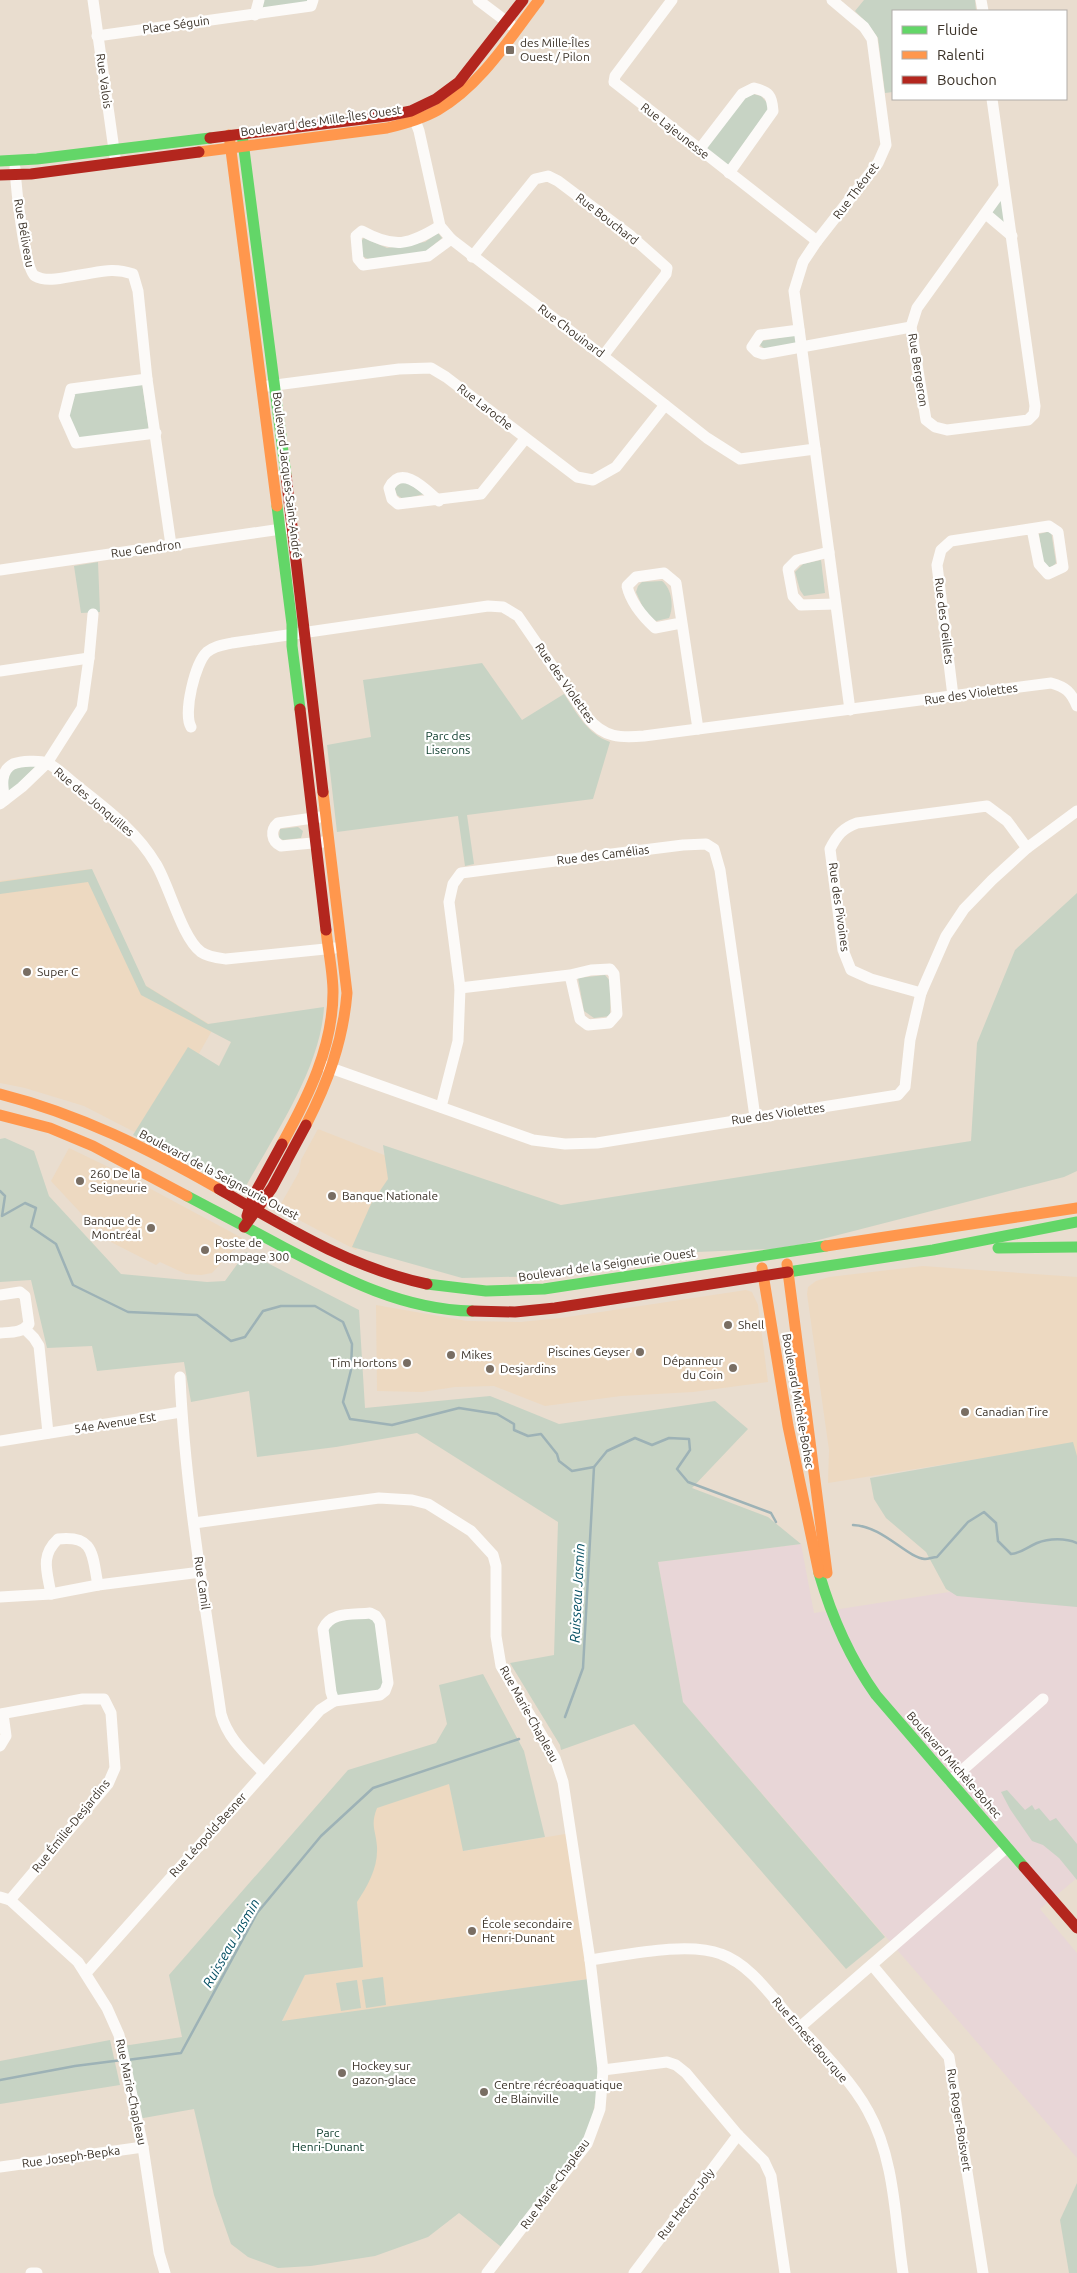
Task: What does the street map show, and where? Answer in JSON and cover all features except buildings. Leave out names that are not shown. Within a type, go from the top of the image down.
[{"type":"main road","name":"Boulevard des Mille-Îles Ouest","points":[[0,175],[15,175],[230,148],[243,140],[387,116],[413,116],[440,110],[469,89],[512,26],[523,0]]},
{"type":"main road","name":"Boulevard des Mille-Îles Ouest","points":[[512,26],[539,0]]},
{"type":"main road","name":"Boulevard des Mille-Îles Ouest","points":[[0,161],[14,161],[229,135],[243,140]]},
{"type":"main road","name":"Boulevard Jacques-Saint-André","points":[[229,135],[280,529],[329,949],[333,1006],[329,1038],[321,1064],[306,1097],[253,1197],[254,1209],[264,1203],[319,1102],[334,1069],[342,1042],[347,993],[293,527],[243,140]]},
{"type":"main road","name":"Boulevard de la Seigneurie Ouest","points":[[0,1094],[44,1105],[99,1127],[348,1259],[391,1276],[453,1289],[506,1292],[575,1285],[1077,1208]]},
{"type":"main road","points":[[0,1115],[35,1123],[87,1144],[333,1274],[384,1295],[452,1309],[506,1312],[543,1310],[934,1250],[1077,1222]]},
{"type":"main road","points":[[244,1227],[254,1209]]},
{"type":"main road","points":[[934,1250],[1077,1247]]},
{"type":"main road","name":"Boulevard Michèle-Bohec","points":[[785,1252],[825,1540],[831,1607]]},
{"type":"main road","name":"Boulevard Michèle-Bohec","points":[[761,1256],[782,1398],[811,1543],[845,1646],[864,1680],[1077,1928]]},
{"type":"main road","points":[[506,1292],[506,1312]]},
{"type":"main road","points":[[782,1398],[805,1394]]},
{"type":"street","name":"Rue Valois","points":[[93,0],[116,162]]},
{"type":"street","points":[[255,15],[258,0]]},
{"type":"street","name":"Place Séguin","points":[[97,36],[311,6],[313,0]]},
{"type":"street","points":[[478,0],[512,26]]},
{"type":"street","name":"Rue Lajeunesse","points":[[672,0],[615,76],[614,82],[817,241]]},
{"type":"street","name":"Rue Théoret","points":[[832,0],[864,27],[872,39],[886,145],[878,163],[817,241],[803,262],[794,291],[850,710]]},
{"type":"street","points":[[699,150],[742,94],[754,88],[767,92],[772,97],[773,111],[729,173]]},
{"type":"street","points":[[881,98],[892,96]]},
{"type":"street","name":"Rue Bergeron","points":[[992,100],[1035,406],[1034,414],[1028,420],[947,430],[935,427],[926,420],[911,327],[917,308],[1004,187]]},
{"type":"street","name":"Rue Chouinard","points":[[413,116],[440,226],[451,239],[472,257],[603,356],[707,438],[740,459],[815,449]]},
{"type":"street","name":"Rue Béliveau","points":[[14,161],[22,230],[29,270],[34,276],[47,280],[118,269],[133,274],[138,291],[147,379],[171,545]]},
{"type":"street","name":"Rue Bouchard","points":[[472,257],[535,178],[548,176],[558,181],[631,236],[667,268],[666,274],[603,356]]},
{"type":"street","points":[[986,214],[1012,236]]},
{"type":"street","points":[[440,226],[418,239],[393,243],[379,241],[362,231],[356,236],[358,259],[363,265],[428,256],[451,239]]},
{"type":"street","points":[[799,330],[760,335],[752,347],[757,352],[763,354],[911,327]]},
{"type":"street","name":"Rue Laroche","points":[[261,387],[399,369],[431,368],[446,377],[577,477],[593,480],[616,467],[665,405]]},
{"type":"street","points":[[147,379],[70,389],[64,416],[76,442],[156,433]]},
{"type":"street","points":[[439,501],[481,494],[525,439]]},
{"type":"street","name":"Rue Gendron","points":[[0,570],[293,527]]},
{"type":"street","name":"Rue des Oeillets","points":[[953,696],[937,565],[941,550],[951,541],[1032,529]]},
{"type":"street","points":[[829,552],[797,560],[788,569],[793,596],[801,605],[835,604]]},
{"type":"street","points":[[680,623],[655,628],[643,616],[629,594],[627,586],[636,577],[664,573],[676,583],[680,623],[698,729]]},
{"type":"street","name":"Rue des Violettes","points":[[191,727],[188,719],[188,707],[199,664],[208,651],[225,644],[483,606],[503,607],[515,613],[522,620],[588,718],[599,730],[615,737],[625,738],[698,729],[1051,683],[1062,686],[1071,692],[1077,706]]},
{"type":"street","points":[[3,802],[47,763],[82,708],[89,658],[92,614]]},
{"type":"street","points":[[0,671],[89,658]]},
{"type":"street","points":[[3,802],[1,779],[4,771],[13,765],[24,762],[47,763]]},
{"type":"street","name":"Rue des Jonquilles","points":[[47,763],[126,825],[143,845],[157,865],[189,937],[200,952],[212,957],[226,959],[342,947]]},
{"type":"street","name":"Rue des Pivoines","points":[[921,993],[871,979],[851,970],[842,950],[830,848],[836,835],[846,827],[857,823],[987,806],[1007,822],[1027,848]]},
{"type":"street","name":"Rue des Violettes","points":[[321,1064],[533,1140],[565,1144],[597,1143],[898,1095],[905,1087],[910,1040],[921,993],[946,936],[964,909],[992,880],[1027,848],[1077,811]]},
{"type":"street","points":[[326,817],[278,823],[272,835],[274,841],[281,846],[329,842]]},
{"type":"street","name":"Rue des Camélias","points":[[440,1107],[458,1040],[460,988],[449,902],[452,884],[461,873],[683,845],[706,844],[714,849],[720,870],[755,1117]]},
{"type":"street","points":[[460,988],[570,976],[591,970],[610,969],[614,974],[617,1014],[609,1023],[588,1025],[580,1019],[570,976]]},
{"type":"street","points":[[0,1295],[20,1292],[25,1296],[29,1324],[25,1329],[0,1333]]},
{"type":"street","points":[[25,1329],[34,1338],[38,1346],[48,1433]]},
{"type":"street","name":"Rue Camil","points":[[180,1377],[181,1412],[194,1523],[224,1727],[231,1740],[264,1773]]},
{"type":"street","name":"54e Avenue Est","points":[[0,1441],[181,1412]]},
{"type":"street","name":"Rue Marie-Chapleau","points":[[194,1523],[379,1498],[412,1500],[428,1504],[471,1531],[493,1555],[496,1566],[496,1636],[501,1666],[552,1752],[560,1770],[590,1960],[602,2070],[600,2110],[587,2144],[487,2273]]},
{"type":"street","points":[[51,1594],[45,1556],[49,1547],[58,1538],[71,1537],[84,1541],[91,1548],[98,1585]]},
{"type":"street","points":[[0,1597],[51,1594],[98,1585],[201,1572]]},
{"type":"street","points":[[370,1613],[376,1616],[380,1622],[388,1683],[386,1691],[380,1695],[334,1700],[331,1692],[323,1629],[327,1621],[332,1617],[370,1613]]},
{"type":"street","name":"Rue Émilie-Desjardins","points":[[0,1746],[6,1736],[2,1714],[83,1699],[104,1699],[111,1713],[115,1768],[108,1784],[5,1899]]},
{"type":"street","points":[[950,1780],[1044,1699]]},
{"type":"street","name":"Rue Léopold-Besner","points":[[86,1973],[320,1710],[334,1700]]},
{"type":"street","points":[[800,2027],[1007,1847]]},
{"type":"street","name":"Rue Marie-Chapleau","points":[[5,1899],[78,1962],[107,2008],[119,2035],[143,2147],[159,2253],[165,2273]]},
{"type":"street","name":"Rue Ernest-Bourque","points":[[590,1960],[694,1948],[721,1954],[745,1968],[800,2027],[867,2108],[875,2125],[888,2168],[903,2273]]},
{"type":"street","name":"Rue Roger-Boisvert","points":[[872,1965],[949,2057],[983,2273]]},
{"type":"street","points":[[602,2070],[667,2062],[676,2065],[686,2073],[738,2135],[764,2162],[771,2176],[785,2273]]},
{"type":"street","name":"Rue Hector-Joly","points":[[634,2273],[738,2135]]},
{"type":"street","name":"Rue Joseph-Bepka","points":[[0,2167],[143,2147]]},
{"type":"street","points":[[31,2273],[37,2273]]},
{"type":"shaded area","points":[[90,869],[145,985],[214,1027],[150,1140],[84,1106],[25,1088],[0,1083],[0,881]]},
{"type":"shaded area","points":[[318,1129],[402,1162],[356,1250],[278,1209],[299,1172],[301,1160]]},
{"type":"shaded area","points":[[69,1148],[121,1173],[244,1239],[212,1273],[201,1275],[186,1274],[160,1262],[156,1265],[105,1239],[51,1181]]},
{"type":"shaded area","points":[[923,1266],[1077,1277],[1077,1467],[1070,1444],[828,1483],[829,1450],[807,1294],[808,1287],[816,1281],[829,1277]]},
{"type":"shaded area","points":[[746,1290],[752,1292],[758,1305],[768,1382],[693,1392],[621,1396],[545,1406],[494,1386],[455,1387],[422,1392],[377,1391],[376,1305],[467,1321],[520,1322],[561,1318]]},
{"type":"shaded area","points":[[801,1544],[814,1613],[962,1590],[1077,1601],[1077,1878],[1040,1909],[1077,1953],[1077,2158],[683,1702],[658,1562]]},
{"type":"shaded area","name":"École secondaire Henri-Dunant","points":[[449,1784],[464,1851],[571,1833],[589,1979],[282,2022],[305,1975],[363,1967],[357,1902],[367,1807]]},
{"type":"green space","points":[[263,0],[309,0],[308,3],[261,10]]},
{"type":"green space","points":[[864,0],[975,0],[976,10],[892,10],[892,92],[885,93],[878,38],[855,11]]},
{"type":"green space","points":[[753,94],[761,96],[769,105],[768,110],[728,165],[706,149],[744,98]]},
{"type":"green space","points":[[1003,193],[1008,229],[989,214]]},
{"type":"green space","points":[[438,233],[442,238],[425,252],[368,259],[362,256],[361,241],[364,238],[387,248],[425,242]]},
{"type":"green space","points":[[795,335],[796,343],[765,349],[760,345],[762,341]]},
{"type":"green space","points":[[142,383],[149,430],[79,439],[68,415],[74,392]]},
{"type":"green space","points":[[405,481],[424,494],[403,499],[397,495],[394,487]]},
{"type":"green space","points":[[1051,531],[1056,563],[1052,567],[1047,567],[1043,562],[1039,534]]},
{"type":"green space","points":[[821,560],[825,593],[804,596],[800,590],[795,572],[803,564]]},
{"type":"green space","points":[[98,562],[100,612],[81,613],[74,566]]},
{"type":"green space","points":[[662,581],[670,593],[671,614],[669,618],[656,621],[645,612],[636,592],[642,582]]},
{"type":"green space","name":"Parc des Liserons","points":[[482,663],[522,720],[564,694],[589,728],[595,734],[610,742],[593,799],[467,815],[474,864],[465,866],[458,816],[337,832],[327,745],[371,737],[363,680]]},
{"type":"green space","points":[[37,765],[7,795],[7,773],[13,768]]},
{"type":"green space","points":[[298,827],[303,831],[301,838],[283,840],[279,838],[280,829]]},
{"type":"green space","points":[[92,869],[146,986],[208,1024],[324,1007],[315,1053],[306,1076],[283,1122],[246,1186],[236,1181],[220,1181],[133,1135],[188,1047],[219,1066],[231,1042],[141,995],[88,882],[0,894],[0,882]]},
{"type":"green space","points":[[1077,893],[1077,1171],[1064,1177],[803,1244],[773,1249],[672,1253],[623,1267],[545,1276],[462,1278],[352,1247],[371,1204],[388,1179],[383,1145],[561,1205],[971,1141],[977,1043],[1015,950]]},
{"type":"green space","points":[[605,975],[611,982],[610,1016],[594,1018],[584,1011],[578,978]]},
{"type":"green space","points":[[5,1138],[34,1151],[49,1196],[121,1274],[207,1282],[225,1281],[246,1252],[359,1310],[365,1408],[490,1396],[559,1424],[715,1401],[748,1429],[692,1488],[768,1517],[801,1544],[658,1562],[683,1702],[885,1937],[846,1969],[634,1724],[561,1750],[560,1745],[510,1663],[554,1655],[558,1522],[417,1433],[336,1447],[257,1457],[249,1391],[191,1402],[184,1362],[97,1371],[92,1346],[47,1348],[31,1280],[0,1282],[0,1139]]},
{"type":"green space","points":[[1073,1442],[1077,1456],[1077,1607],[957,1596],[946,1589],[926,1552],[886,1518],[874,1499],[870,1478]]},
{"type":"green space","points":[[376,1616],[385,1691],[334,1701],[327,1621]]},
{"type":"green space","name":"Parc Henri-Dunant","points":[[483,1674],[524,1751],[545,1837],[463,1851],[449,1784],[377,1808],[374,1824],[377,1847],[376,1862],[368,1883],[357,1902],[363,1967],[305,1975],[282,2021],[589,1979],[601,2070],[588,2141],[505,2250],[459,2213],[428,2237],[375,2256],[311,2266],[278,2268],[248,2257],[231,2244],[214,2195],[194,2109],[138,2119],[123,2046],[182,2037],[169,1975],[348,1770],[436,1743],[447,1724],[439,1685]]},
{"type":"green space","points":[[1007,1790],[1025,1810],[1032,1805],[1035,1810],[1039,1808],[1050,1821],[1056,1818],[1077,1844],[1077,1880],[1059,1858],[1043,1845],[1032,1841],[1001,1792]]},
{"type":"green space","points":[[383,1977],[386,2005],[366,2008],[362,1980]]},
{"type":"green space","points":[[357,1980],[361,2008],[341,2011],[336,1983]]},
{"type":"green space","points":[[110,2040],[120,2085],[0,2104],[0,2061]]},
{"type":"green space","points":[[1077,2183],[1077,2273],[1069,2273],[1060,2220]]},
{"type":"waterway","points":[[0,1191],[5,1196],[2,1216],[25,1203],[36,1208],[31,1227],[56,1244],[73,1285],[128,1312],[197,1315],[231,1341],[245,1337],[263,1311],[281,1306],[315,1306],[343,1322],[352,1344],[351,1370],[343,1402],[350,1419],[392,1425],[459,1408],[497,1414],[514,1424],[514,1430],[528,1436],[541,1434],[557,1454],[559,1461],[572,1471],[594,1467],[607,1451],[635,1438],[652,1445],[669,1438],[689,1439],[690,1450],[677,1469],[688,1482],[771,1513],[776,1522]]},
{"type":"waterway","name":"Ruisseau Jasmin","points":[[565,1717],[583,1668],[594,1467]]},
{"type":"waterway","points":[[853,1525],[874,1531],[910,1553],[925,1559],[937,1557],[968,1522],[984,1512],[996,1523],[998,1541],[1011,1554],[1052,1539],[1063,1539],[1077,1543]]},
{"type":"waterway","name":"Ruisseau Jasmin","points":[[127,2060],[181,2053],[257,1913],[321,1836],[373,1788],[519,1739]]},
{"type":"waterway","name":"Ruisseau Jasmin","points":[[0,2080],[75,2066],[122,2060]]},
{"type":"traffic: fast","points":[[242,134],[286,475]]},
{"type":"traffic: fast","points":[[0,161],[37,159],[210,138]]},
{"type":"traffic: fast","points":[[277,506],[292,624],[292,646],[300,709]]},
{"type":"traffic: fast","points":[[187,1196],[307,1260],[375,1291],[422,1305],[472,1311]]},
{"type":"traffic: fast","points":[[788,1272],[933,1250],[1077,1222]]},
{"type":"traffic: fast","points":[[427,1284],[486,1291],[544,1289],[826,1246]]},
{"type":"traffic: fast","points":[[998,1248],[1077,1247]]},
{"type":"traffic: fast","points":[[819,1573],[842,1637],[866,1681],[1024,1867]]},
{"type":"traffic: slow","points":[[199,152],[387,128],[426,116],[438,110],[468,88],[493,60],[539,0]]},
{"type":"traffic: slow","points":[[229,135],[277,506]]},
{"type":"traffic: slow","points":[[306,1125],[328,1077],[338,1045],[347,993],[323,792]]},
{"type":"traffic: slow","points":[[282,1144],[310,1090],[329,1032],[333,992],[326,930]]},
{"type":"traffic: slow","points":[[0,1094],[86,1122],[166,1160],[219,1189]]},
{"type":"traffic: slow","points":[[0,1115],[50,1128],[93,1146],[187,1196]]},
{"type":"traffic: slow","points":[[826,1246],[1077,1208]]},
{"type":"traffic: slow","points":[[787,1264],[827,1573]]},
{"type":"traffic: slow","points":[[762,1268],[788,1426],[819,1573]]},
{"type":"traffic: jam","points":[[210,138],[387,116],[411,111],[436,99],[459,82],[523,0]]},
{"type":"traffic: jam","points":[[0,175],[31,174],[199,152]]},
{"type":"traffic: jam","points":[[286,475],[323,792]]},
{"type":"traffic: jam","points":[[300,709],[326,930]]},
{"type":"traffic: jam","points":[[244,1227],[272,1188],[306,1125]]},
{"type":"traffic: jam","points":[[247,1216],[253,1197],[282,1144]]},
{"type":"traffic: jam","points":[[219,1189],[294,1232],[345,1257],[399,1277],[427,1284]]},
{"type":"traffic: jam","points":[[472,1311],[515,1312],[555,1308],[788,1272]]},
{"type":"traffic: jam","points":[[1024,1867],[1077,1928]]},
{"type":"place","name":"des Mille-Îles Ouest / Pilon","points":[[510,50]]},
{"type":"place","name":"Super C","points":[[27,972]]},
{"type":"place","name":"260 De la Seigneurie","points":[[80,1181]]},
{"type":"place","name":"Banque Nationale","points":[[332,1196]]},
{"type":"place","name":"Banque de Montréal","points":[[151,1228]]},
{"type":"place","name":"Poste de pompage 300","points":[[205,1250]]},
{"type":"place","name":"Shell","points":[[728,1325]]},
{"type":"place","name":"Piscines Geyser","points":[[640,1352]]},
{"type":"place","name":"Mikes","points":[[451,1355]]},
{"type":"place","name":"Tim Hortons","points":[[407,1363]]},
{"type":"place","name":"Dépanneur du Coin","points":[[733,1368]]},
{"type":"place","name":"Desjardins","points":[[490,1369]]},
{"type":"place","name":"Canadian Tire","points":[[965,1412]]},
{"type":"place","name":"École secondaire Henri-Dunant","points":[[472,1931]]},
{"type":"place","name":"Hockey sur gazon-glace","points":[[342,2073]]},
{"type":"place","name":"Centre récréoaquatique de Blainville","points":[[484,2092]]}]
